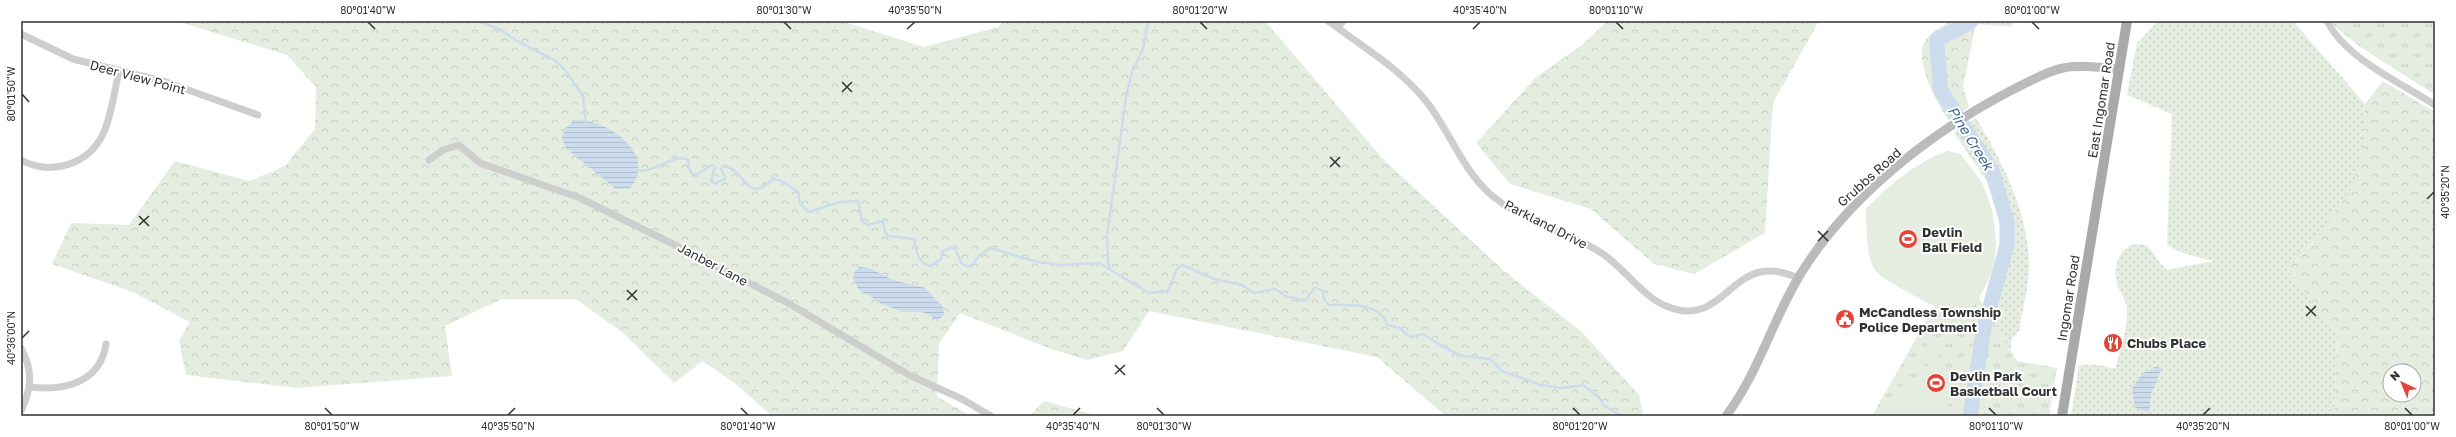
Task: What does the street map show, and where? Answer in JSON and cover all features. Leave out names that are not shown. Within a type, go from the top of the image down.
[{"type":"main road","name":"East Ingomar Road","points":[[2100,184],[2127,21]]},
{"type":"main road","name":"Ingomar Road","points":[[2062,416],[2100,184]]},
{"type":"street","name":"Parkland Drive","points":[[1328,21],[1397,71],[1414,88],[1431,108],[1476,178],[1490,194],[1515,210],[1596,249],[1658,302],[1682,310],[1702,308],[1718,301],[1742,281],[1755,273],[1773,271],[1798,278]]},
{"type":"street","points":[[1338,28],[1343,21]]},
{"type":"street","points":[[2327,21],[2335,35],[2359,58],[2435,105]]},
{"type":"street","name":"Deer View Point","points":[[21,34],[65,56],[166,82],[258,115]]},
{"type":"street","name":"Grubbs Road","points":[[1726,416],[1744,387],[1798,278],[1825,240],[1860,200],[1915,152],[1952,126],[2023,85],[2058,69],[2083,66],[2120,69]]},
{"type":"street","points":[[21,160],[32,166],[54,168],[73,164],[88,154],[105,129],[119,71]]},
{"type":"street","name":"Janber Lane","points":[[429,160],[443,150],[459,145],[480,163],[580,198],[788,303],[909,375],[962,399],[990,416]]},
{"type":"street","points":[[30,387],[56,389],[81,381],[98,367],[106,344]]},
{"type":"street","points":[[21,348],[29,367],[30,387],[21,411]]},
{"type":"green space","points":[[176,21],[841,21],[924,47],[998,27],[1004,21],[1265,21],[1383,159],[1504,271],[1582,332],[1639,395],[1643,414],[1637,416],[1446,416],[1377,357],[1149,311],[1123,351],[1087,360],[1051,349],[960,313],[939,344],[937,396],[970,416],[772,416],[737,385],[703,361],[674,383],[623,333],[576,299],[502,299],[445,326],[452,376],[296,388],[186,375],[179,341],[190,322],[133,292],[52,264],[71,223],[129,225],[175,161],[249,181],[285,166],[315,129],[316,87],[287,55]]},
{"type":"green space","points":[[1607,21],[1819,21],[1773,103],[1765,233],[1694,274],[1654,264],[1591,209],[1510,184],[1476,143],[1536,77],[1582,45]]},
{"type":"green space","points":[[1949,21],[2014,21],[2012,27],[1976,24],[1963,86],[1969,107],[1948,120],[1932,91],[1923,66],[1922,54],[1924,44],[1929,36]]},
{"type":"green space","points":[[2158,21],[2293,21],[2365,104],[2362,157],[2358,173],[2351,188],[2343,203],[2322,232],[2287,269],[2337,334],[2334,416],[2071,416],[2079,365],[2100,365],[2115,369],[2127,316],[2127,306],[2116,280],[2117,262],[2123,252],[2132,244],[2147,245],[2166,270],[2213,261],[2183,253],[2167,245],[2172,114],[2127,95],[2137,43]]},
{"type":"green space","points":[[2328,21],[2435,21],[2435,95],[2362,48]]},
{"type":"green space","points":[[2383,81],[2435,112],[2435,416],[2334,416],[2337,334],[2287,269],[2312,244],[2352,186],[2362,157],[2365,104]]},
{"type":"green space","points":[[1976,118],[1996,153],[2013,189],[2025,227],[2028,247],[2029,275],[2019,331],[2012,338],[2010,353],[1947,416],[1972,357],[1984,305],[2003,262],[2006,225],[1995,193],[1954,133]]},
{"type":"green space","points":[[1947,151],[1960,154],[1981,183],[1992,210],[1995,241],[1992,272],[1979,298],[2017,361],[2057,368],[2049,416],[1872,416],[1935,305],[1876,271],[1870,254],[1866,209],[1894,183],[1914,168]]},
{"type":"green space","points":[[1947,151],[1960,154],[1982,183],[1990,204],[1995,228],[1996,252],[1989,279],[1975,304],[1963,321],[1902,289],[1880,275],[1875,270],[1872,263],[1867,240],[1866,209],[1894,183],[1914,168]]},
{"type":"green space","points":[[1931,338],[1944,344],[1934,366],[1921,360]]},
{"type":"green space","points":[[1922,364],[1960,381],[1941,416],[1886,416],[1904,381],[1912,384]]},
{"type":"green space","points":[[1044,401],[1099,416],[1029,416]]},
{"type":"water","points":[[577,120],[603,126],[626,142],[634,152],[638,163],[637,176],[630,188],[616,189],[567,149],[562,139],[564,133],[568,125]]},
{"type":"water","points":[[859,267],[869,268],[893,280],[925,288],[943,307],[944,315],[938,320],[922,312],[904,312],[884,305],[858,289],[853,278],[855,271]]},
{"type":"water","points":[[2155,367],[2162,368],[2151,394],[2149,411],[2140,410],[2135,407],[2132,388],[2143,373]]},
{"type":"waterway","points":[[480,21],[503,31],[517,41],[556,61],[565,70],[583,96],[586,122]]},
{"type":"waterway","points":[[1110,269],[1108,263],[1107,236],[1126,97],[1132,72],[1143,49],[1148,21]]},
{"type":"waterway","name":"Pine Creek","points":[[1970,416],[1984,328],[2007,245],[2007,222],[1992,171],[1940,89],[1937,39],[1963,27],[1971,21]]},
{"type":"waterway","points":[[636,170],[651,169],[682,158],[688,160],[690,171],[694,176],[712,165],[715,167],[711,181],[715,184],[726,178],[721,169],[723,166],[731,169],[751,188],[757,189],[773,179],[782,181],[798,192],[800,204],[809,212],[839,202],[858,201],[862,221],[868,225],[883,221],[885,232],[889,236],[914,239],[920,260],[931,266],[941,259],[943,251],[954,247],[962,264],[970,267],[980,255],[990,248],[1037,262],[1060,265],[1099,263],[1149,293],[1168,291],[1177,269],[1183,265],[1214,279],[1242,285],[1254,293],[1275,289],[1286,296],[1305,301],[1315,287],[1323,291],[1324,299],[1329,305],[1354,305],[1371,309],[1378,312],[1384,318],[1387,325],[1400,328],[1409,337],[1423,334],[1447,349],[1462,356],[1490,359],[1502,371],[1541,385],[1561,388],[1583,385],[1600,398],[1603,405],[1622,416]]},
{"type":"place","name":"Devlin Ball Field","points":[[1908,239]]},
{"type":"place","name":"McCandless Township Police Department","points":[[1845,319]]},
{"type":"place","name":"Chubs Place","points":[[2113,343]]},
{"type":"place","name":"Devlin Park Basketball Court","points":[[1936,383]]}]
